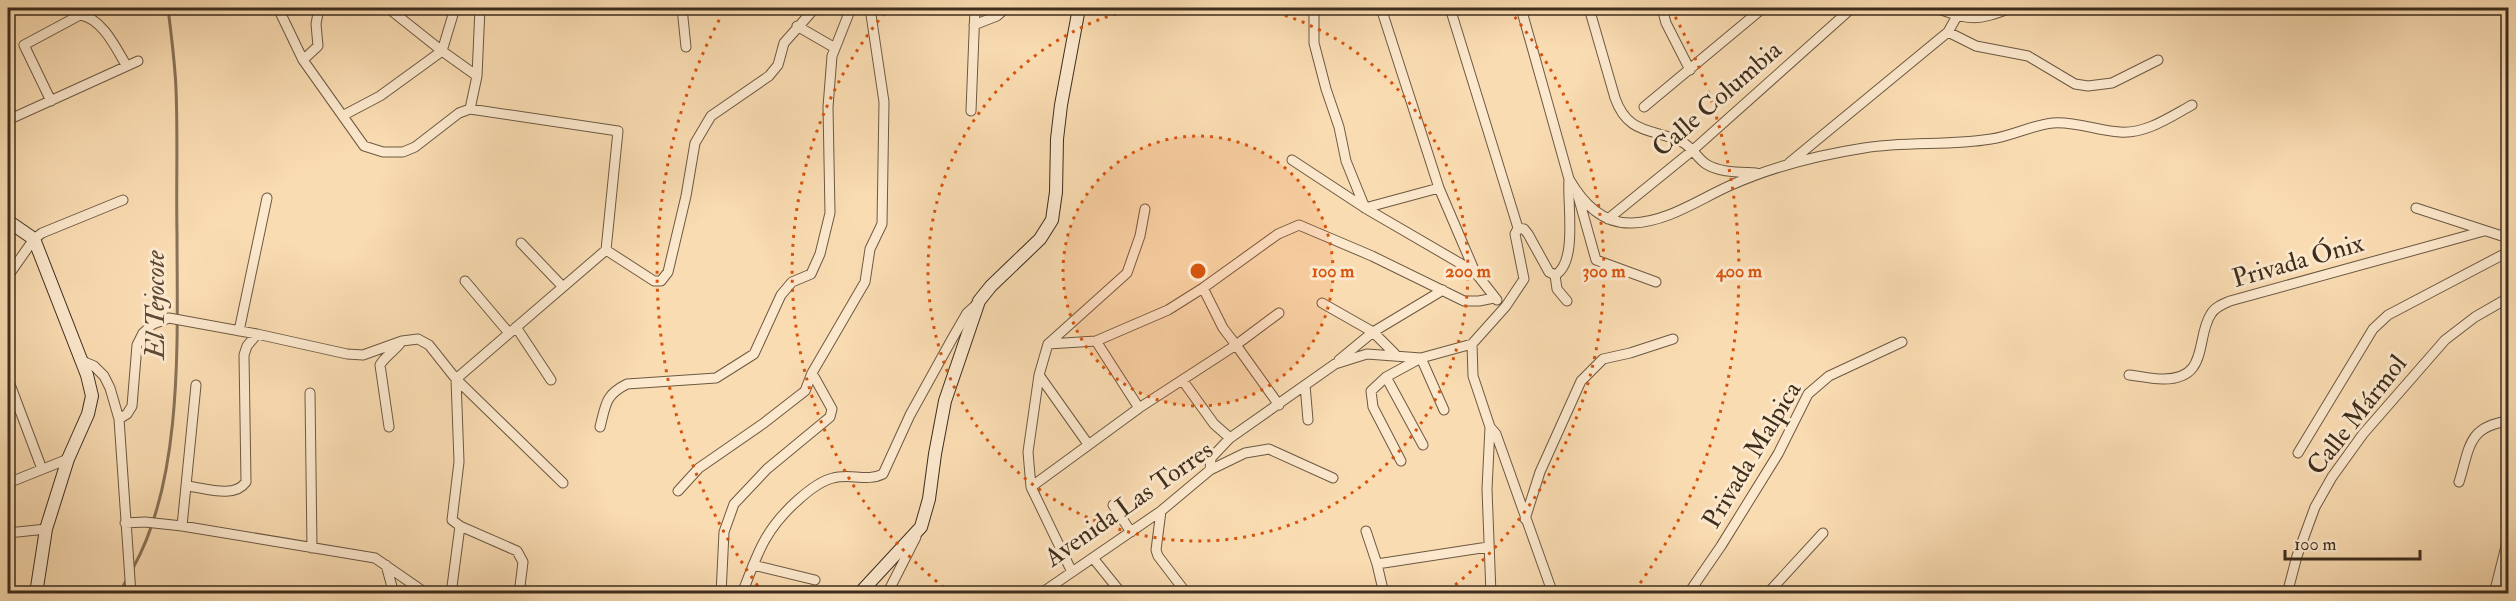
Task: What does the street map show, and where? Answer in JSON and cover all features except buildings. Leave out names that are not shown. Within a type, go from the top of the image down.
[{"type":"street","points":[[278,8],[303,60],[364,146],[383,152],[403,152],[415,147],[459,113],[470,109],[618,131],[606,250],[456,379]]},
{"type":"street","points":[[303,60],[318,46],[316,24],[319,8]]},
{"type":"street","points":[[391,8],[442,51],[477,76]]},
{"type":"street","points":[[344,116],[380,96],[442,51],[455,8]]},
{"type":"street","points":[[470,109],[477,76],[480,8]]},
{"type":"street","points":[[682,8],[686,47]]},
{"type":"street","points":[[606,250],[654,281],[661,281],[668,272],[686,196],[695,142],[711,116],[769,76],[778,66],[784,43],[815,8]]},
{"type":"street","points":[[600,427],[607,400],[614,390],[627,384],[716,378],[754,354],[781,295],[792,282],[811,274],[820,254],[830,213],[828,107],[832,56],[851,8]]},
{"type":"street","points":[[678,491],[699,468],[805,391],[812,373],[865,282],[870,249],[882,225],[884,102],[870,8]]},
{"type":"street","points":[[971,111],[975,8]]},
{"type":"street","points":[[974,25],[997,16],[1006,8]]},
{"type":"street","points":[[742,594],[770,529],[780,516],[807,492],[832,478],[875,478],[883,474],[910,414],[967,313],[991,286],[1040,239],[1052,220],[1056,192],[1057,139],[1061,105],[1079,8]]},
{"type":"street","points":[[1314,8],[1314,43],[1339,127],[1346,161],[1365,208]]},
{"type":"street","points":[[1381,8],[1439,188],[1475,272],[1494,298],[1506,306]]},
{"type":"street","points":[[1450,8],[1518,228],[1515,234],[1524,279],[1506,306],[1472,344],[1473,376],[1490,427],[1487,489],[1491,594]]},
{"type":"street","points":[[1521,8],[1569,179],[1578,194],[1594,211],[1608,219],[1629,224],[1651,222],[1730,186],[1787,165],[1865,147],[1991,139],[2016,134],[2042,124],[2057,123],[2122,133],[2153,126],[2192,105]]},
{"type":"street","points":[[1589,8],[1615,98],[1627,122],[1684,143],[1707,164],[1727,171],[1762,174]]},
{"type":"street","points":[[1662,8],[1666,23],[1690,70]]},
{"type":"street","points":[[1747,8],[1750,18]]},
{"type":"street","points":[[1644,107],[1763,8]]},
{"type":"street","name":"Calle Columbia","points":[[1608,219],[1693,150],[1852,8]]},
{"type":"street","points":[[1936,8],[1957,16],[1981,19],[2012,8]]},
{"type":"street","points":[[1980,8],[1981,19]]},
{"type":"street","points":[[51,101],[24,45],[80,15],[87,16],[110,38],[126,66]]},
{"type":"street","points":[[1787,165],[1948,32],[1957,16]]},
{"type":"street","points":[[797,26],[835,48]]},
{"type":"street","points":[[1948,32],[1976,46],[2028,56],[2075,84],[2088,86],[2112,83],[2158,60]]},
{"type":"street","points":[[8,120],[138,61]]},
{"type":"street","points":[[1292,160],[1365,208],[1475,272]]},
{"type":"street","points":[[1555,275],[1562,271],[1568,251],[1569,179]]},
{"type":"street","points":[[1365,208],[1439,188]]},
{"type":"street","points":[[1578,194],[1596,260],[1656,282]]},
{"type":"street","points":[[238,331],[267,198]]},
{"type":"street","points":[[8,276],[34,239],[51,229],[123,200]]},
{"type":"street","points":[[2416,208],[2508,238]]},
{"type":"street","points":[[1071,570],[1031,487],[1028,452],[1039,375],[1048,344],[1127,273],[1140,236],[1145,209]]},
{"type":"street","points":[[8,221],[34,239],[81,360],[92,396],[88,414],[68,459],[46,529],[36,594]]},
{"type":"street","points":[[1048,344],[1096,341],[1168,310],[1278,234],[1299,225],[1372,256],[1464,301],[1494,298]]},
{"type":"street","points":[[1518,228],[1524,229],[1528,234],[1549,272],[1555,275]]},
{"type":"street","name":"Privada Ónix","points":[[2129,375],[2164,379],[2182,376],[2193,367],[2201,354],[2206,322],[2212,312],[2230,301],[2484,231]]},
{"type":"street","points":[[521,243],[563,287]]},
{"type":"street","points":[[2298,453],[2373,329],[2388,315],[2508,252]]},
{"type":"street","points":[[1555,275],[1557,289],[1567,301]]},
{"type":"street","points":[[465,281],[512,330],[551,380]]},
{"type":"street","points":[[1203,288],[1223,328],[1279,405]]},
{"type":"street","points":[[1335,364],[1373,332],[1443,290]]},
{"type":"street","name":"Calle Mármol","points":[[2287,594],[2297,556],[2315,507],[2332,477],[2363,434],[2445,340],[2508,298]]},
{"type":"street","points":[[887,594],[921,527],[929,499],[934,454],[945,401],[979,301]]},
{"type":"street","points":[[1322,303],[1373,332],[1395,354]]},
{"type":"street","points":[[1031,487],[1139,408],[1183,381],[1279,313]]},
{"type":"street","points":[[118,419],[127,414],[132,406],[137,345],[143,333],[153,324],[170,319],[256,334],[347,354],[363,355],[402,341],[418,339],[429,345],[456,379],[563,483]]},
{"type":"street","points":[[187,486],[230,491],[242,488],[246,482],[244,355],[247,346],[256,334]]},
{"type":"street","points":[[1526,519],[1540,472],[1581,381],[1603,359],[1673,339]]},
{"type":"street","points":[[389,427],[380,365],[402,341]]},
{"type":"street","points":[[1096,341],[1139,408]]},
{"type":"street","name":"Privada Malpica","points":[[1688,594],[1721,546],[1778,454],[1808,394],[1829,376],[1902,342]]},
{"type":"street","name":"Avenida Las Torres","points":[[1210,470],[1211,458],[1230,438],[1335,364],[1367,354],[1395,354],[1421,358],[1472,344]]},
{"type":"street","points":[[1401,461],[1373,407],[1371,391],[1386,377],[1421,358],[1444,410]]},
{"type":"street","points":[[81,360],[94,366],[104,376],[110,388],[118,419],[130,589]]},
{"type":"street","points":[[722,594],[724,532],[734,504],[767,469],[830,417],[832,409],[812,373]]},
{"type":"street","points":[[1039,375],[1088,444]]},
{"type":"street","points":[[1386,377],[1423,445]]},
{"type":"street","points":[[8,379],[42,469]]},
{"type":"street","points":[[456,379],[459,462],[452,520],[460,526],[517,551],[523,562],[519,594]]},
{"type":"street","points":[[1183,381],[1214,423],[1230,438]]},
{"type":"street","points":[[182,526],[196,385]]},
{"type":"street","points":[[1305,385],[1308,420]]},
{"type":"street","points":[[310,393],[312,548]]},
{"type":"street","points":[[2459,482],[2472,442],[2478,432],[2490,425],[2508,421]]},
{"type":"street","points":[[1490,427],[1496,434],[1553,594]]},
{"type":"street","name":"Avenida Las Torres","points":[[1040,594],[1071,570],[1093,558],[1161,511],[1210,470],[1245,453],[1269,449],[1333,478]]},
{"type":"street","points":[[8,483],[68,459]]},
{"type":"street","points":[[1113,505],[1131,532]]},
{"type":"street","points":[[1161,511],[1156,550],[1186,594]]},
{"type":"street","points":[[125,523],[147,522],[182,526],[375,558],[426,593]]},
{"type":"street","points":[[451,594],[460,526]]},
{"type":"street","points":[[859,594],[921,527]]},
{"type":"street","points":[[8,533],[46,529]]},
{"type":"street","points":[[1366,531],[1384,594]]},
{"type":"street","points":[[1767,594],[1823,533]]},
{"type":"street","points":[[2494,594],[2508,538]]},
{"type":"street","points":[[1377,564],[1488,547]]},
{"type":"street","points":[[1093,558],[1122,594]]},
{"type":"street","points":[[386,565],[394,594]]},
{"type":"street","points":[[753,565],[815,580]]},
{"type":"waterway","name":"El Tejocote","points":[[133,568],[150,532],[161,492],[169,449],[177,361],[177,125],[175,69],[168,8]]},
{"type":"waterway","name":"El Tejocote","points":[[119,594],[127,579]]}]
